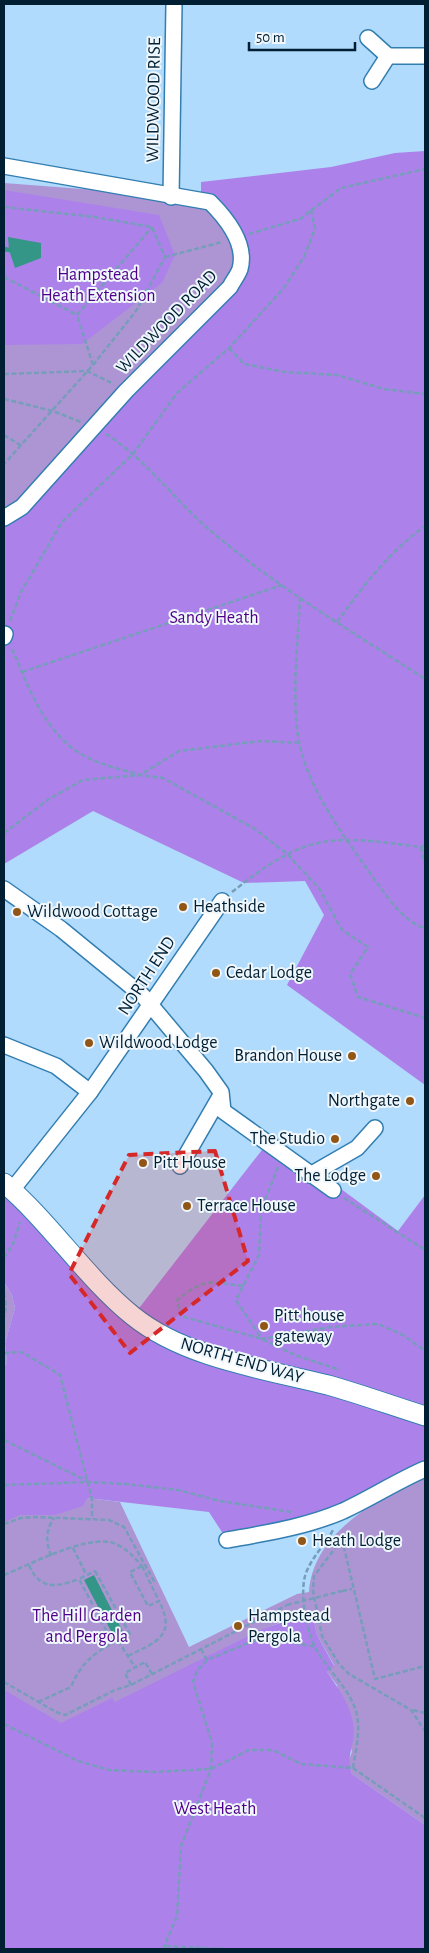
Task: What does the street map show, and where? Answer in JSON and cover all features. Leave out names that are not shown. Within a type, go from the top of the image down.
[{"type":"main road","name":"NORTH END WAY","points":[[8,1186],[101,1286],[133,1316],[162,1336],[198,1351],[332,1387],[423,1416]]},
{"type":"street","name":"WILDWOOD RISE","points":[[171,197],[174,4]]},
{"type":"street","points":[[368,38],[388,56],[425,56]]},
{"type":"street","points":[[372,81],[388,56]]},
{"type":"street","name":"WILDWOOD ROAD","points":[[4,166],[171,197],[188,197],[210,202],[226,217],[237,238],[240,269],[230,287],[126,391],[22,506],[4,518]]},
{"type":"street","points":[[4,889],[61,929],[151,1005],[206,1071],[221,1094],[223,1111],[333,1190]]},
{"type":"street","name":"NORTH END","points":[[8,1186],[90,1092],[222,901]]},
{"type":"street","points":[[4,1045],[56,1066],[90,1092]]},
{"type":"street","points":[[180,1166],[221,1094]]},
{"type":"street","points":[[310,1175],[357,1148],[375,1128]]},
{"type":"street","points":[[227,1540],[279,1531],[318,1520],[343,1511],[425,1469]]},
{"type":"path","points":[[4,464],[93,365],[136,310],[165,257],[300,219],[342,188],[425,169]]},
{"type":"path","points":[[4,207],[94,217],[152,227]]},
{"type":"path","points":[[311,210],[314,229],[304,257],[283,289],[229,348],[177,393],[133,454],[62,522],[22,592],[5,636],[32,698],[48,723],[70,746],[92,760],[140,775],[163,778],[255,829],[287,854],[319,888],[342,930],[368,948],[350,974],[358,998],[425,1018]]},
{"type":"path","points":[[152,227],[165,257]]},
{"type":"path","points":[[77,315],[152,227]]},
{"type":"path","points":[[4,277],[77,315],[93,365]]},
{"type":"path","points":[[229,348],[244,364],[286,372],[337,375],[384,389],[425,394]]},
{"type":"path","points":[[4,374],[87,371],[126,391]]},
{"type":"path","points":[[4,399],[53,410],[93,426],[133,454],[204,525],[282,585],[425,679]]},
{"type":"path","points":[[4,434],[22,446]]},
{"type":"path","points":[[337,622],[373,573],[402,543],[425,526]]},
{"type":"path","points":[[22,672],[282,585]]},
{"type":"path","points":[[300,597],[296,694],[300,743],[314,785],[348,841],[386,895],[416,926],[425,928]]},
{"type":"path","points":[[4,833],[49,799],[82,780],[140,775],[179,751],[262,741],[300,743]]},
{"type":"path","points":[[222,901],[287,854],[308,845],[348,841],[422,847],[425,845]]},
{"type":"path","points":[[422,847],[425,866]]},
{"type":"path","points":[[262,1339],[236,1300],[259,1255],[261,1210],[280,1162]]},
{"type":"path","points":[[333,1190],[425,1250]]},
{"type":"path","points":[[4,1258],[13,1244],[22,1218]]},
{"type":"path","points":[[244,1286],[217,1281],[195,1285],[177,1300],[181,1316],[215,1328],[262,1339],[295,1355],[345,1372]]},
{"type":"path","points":[[4,1293],[6,1306],[4,1317]]},
{"type":"path","points":[[262,1339],[332,1327],[378,1324],[403,1335],[425,1352]]},
{"type":"path","points":[[4,1353],[22,1352],[60,1375],[92,1498],[92,1519]]},
{"type":"path","points":[[4,1440],[88,1482]]},
{"type":"path","points":[[4,1485],[88,1482],[178,1490],[220,1501],[305,1514],[318,1520]]},
{"type":"path","points":[[343,1511],[306,1575],[304,1593],[306,1613],[316,1647],[340,1682],[356,1711],[358,1729],[353,1768]]},
{"type":"path","points":[[4,1524],[21,1518],[110,1520],[124,1527],[154,1581],[150,1583]]},
{"type":"path","points":[[51,1556],[47,1544],[47,1534],[54,1518]]},
{"type":"path","points":[[425,1666],[375,1679],[352,1589],[342,1539],[314,1576],[313,1591],[316,1611],[322,1636],[329,1652],[349,1674],[412,1710],[425,1713]]},
{"type":"path","points":[[4,1575],[93,1541],[115,1543],[131,1553],[142,1566],[167,1616],[164,1632],[153,1644],[128,1656]]},
{"type":"path","points":[[73,1548],[86,1574]]},
{"type":"path","points":[[29,1565],[33,1576],[49,1585],[62,1586],[95,1571],[130,1634],[96,1652],[80,1667],[71,1687],[38,1702]]},
{"type":"path","points":[[142,1566],[130,1572],[148,1606],[159,1601]]},
{"type":"path","points":[[80,1579],[113,1643]]},
{"type":"path","points":[[4,1682],[65,1715],[115,1690],[132,1685],[287,1605],[352,1589]]},
{"type":"path","points":[[163,1949],[178,1916],[182,1846],[211,1769],[212,1743],[193,1682],[197,1671],[207,1660],[263,1636],[316,1647]]},
{"type":"path","points":[[118,1640],[135,1667]]},
{"type":"path","points":[[201,1649],[207,1660]]},
{"type":"path","points":[[322,1657],[329,1652]]},
{"type":"path","points":[[132,1685],[125,1673],[135,1667],[145,1662],[152,1674]]},
{"type":"path","points":[[412,1710],[425,1731]]},
{"type":"path","points":[[4,1724],[78,1761],[109,1770],[153,1772],[211,1769],[249,1750],[274,1750],[301,1764],[353,1768],[425,1818]]},
{"type":"path","points":[[166,1946],[225,1949]]},
{"type":"highlighted area","points":[[215,1151],[248,1261],[130,1353],[69,1274],[129,1155]]},
{"type":"green space","name":"Sandy Heath","points":[[425,151],[425,1085],[287,985],[324,915],[305,881],[244,883],[93,811],[4,864],[4,517],[240,269],[237,238],[201,200],[201,182],[331,167],[395,153]]},
{"type":"green space","name":"Hampstead Heath Extension","points":[[4,183],[188,197],[225,217],[240,269],[4,517]]},
{"type":"green space","points":[[4,190],[159,215],[175,255],[162,283],[82,344],[4,345]]},
{"type":"green space","points":[[265,1146],[337,1186],[398,1231],[425,1195],[425,1467],[343,1511],[227,1540],[209,1512],[87,1498],[83,1506],[55,1515],[20,1515],[4,1522],[4,1367],[7,1363],[5,1343],[15,1308],[12,1295],[4,1282],[4,1183],[133,1316]]},
{"type":"green space","points":[[4,1282],[12,1295],[15,1308],[5,1343],[7,1363],[4,1367]]},
{"type":"green space","name":"The Hill Garden and Pergola","points":[[425,1476],[425,1825],[352,1774],[348,1762],[352,1752],[337,1685],[327,1672],[334,1665],[317,1635],[312,1612],[273,1626],[211,1655],[139,1694],[69,1737],[4,1706],[4,1508],[87,1498],[120,1502],[189,1647],[297,1594],[309,1592],[313,1571],[322,1552],[335,1535],[369,1507]]},
{"type":"green space","name":"West Heath","points":[[312,1612],[317,1635],[334,1666],[327,1672],[349,1708],[353,1724],[354,1732],[350,1758],[352,1774],[425,1825],[425,1949],[4,1949],[4,1690],[61,1723],[112,1698],[115,1702],[260,1630]]},
{"type":"shaded area","points":[[8,237],[41,243],[41,258],[15,268],[9,250]]},
{"type":"shaded area","points":[[94,1575],[123,1632],[114,1637],[84,1580]]},
{"type":"waterway","points":[[4,249],[9,250]]},
{"type":"place","name":"Heathside","points":[[183,907]]},
{"type":"place","name":"Wildwood Cottage","points":[[17,912]]},
{"type":"place","name":"Cedar Lodge","points":[[216,973]]},
{"type":"place","name":"Wildwood Lodge","points":[[89,1043]]},
{"type":"place","name":"Brandon House","points":[[352,1056]]},
{"type":"place","name":"Northgate","points":[[410,1101]]},
{"type":"place","name":"The Studio","points":[[335,1139]]},
{"type":"place","name":"Pitt House","points":[[143,1163]]},
{"type":"place","name":"The Lodge","points":[[376,1176]]},
{"type":"place","name":"Terrace House","points":[[187,1206]]},
{"type":"place","name":"Pitt house gateway","points":[[264,1326]]},
{"type":"place","name":"Heath Lodge","points":[[302,1541]]},
{"type":"place","name":"Hampstead Pergola","points":[[238,1626]]}]
